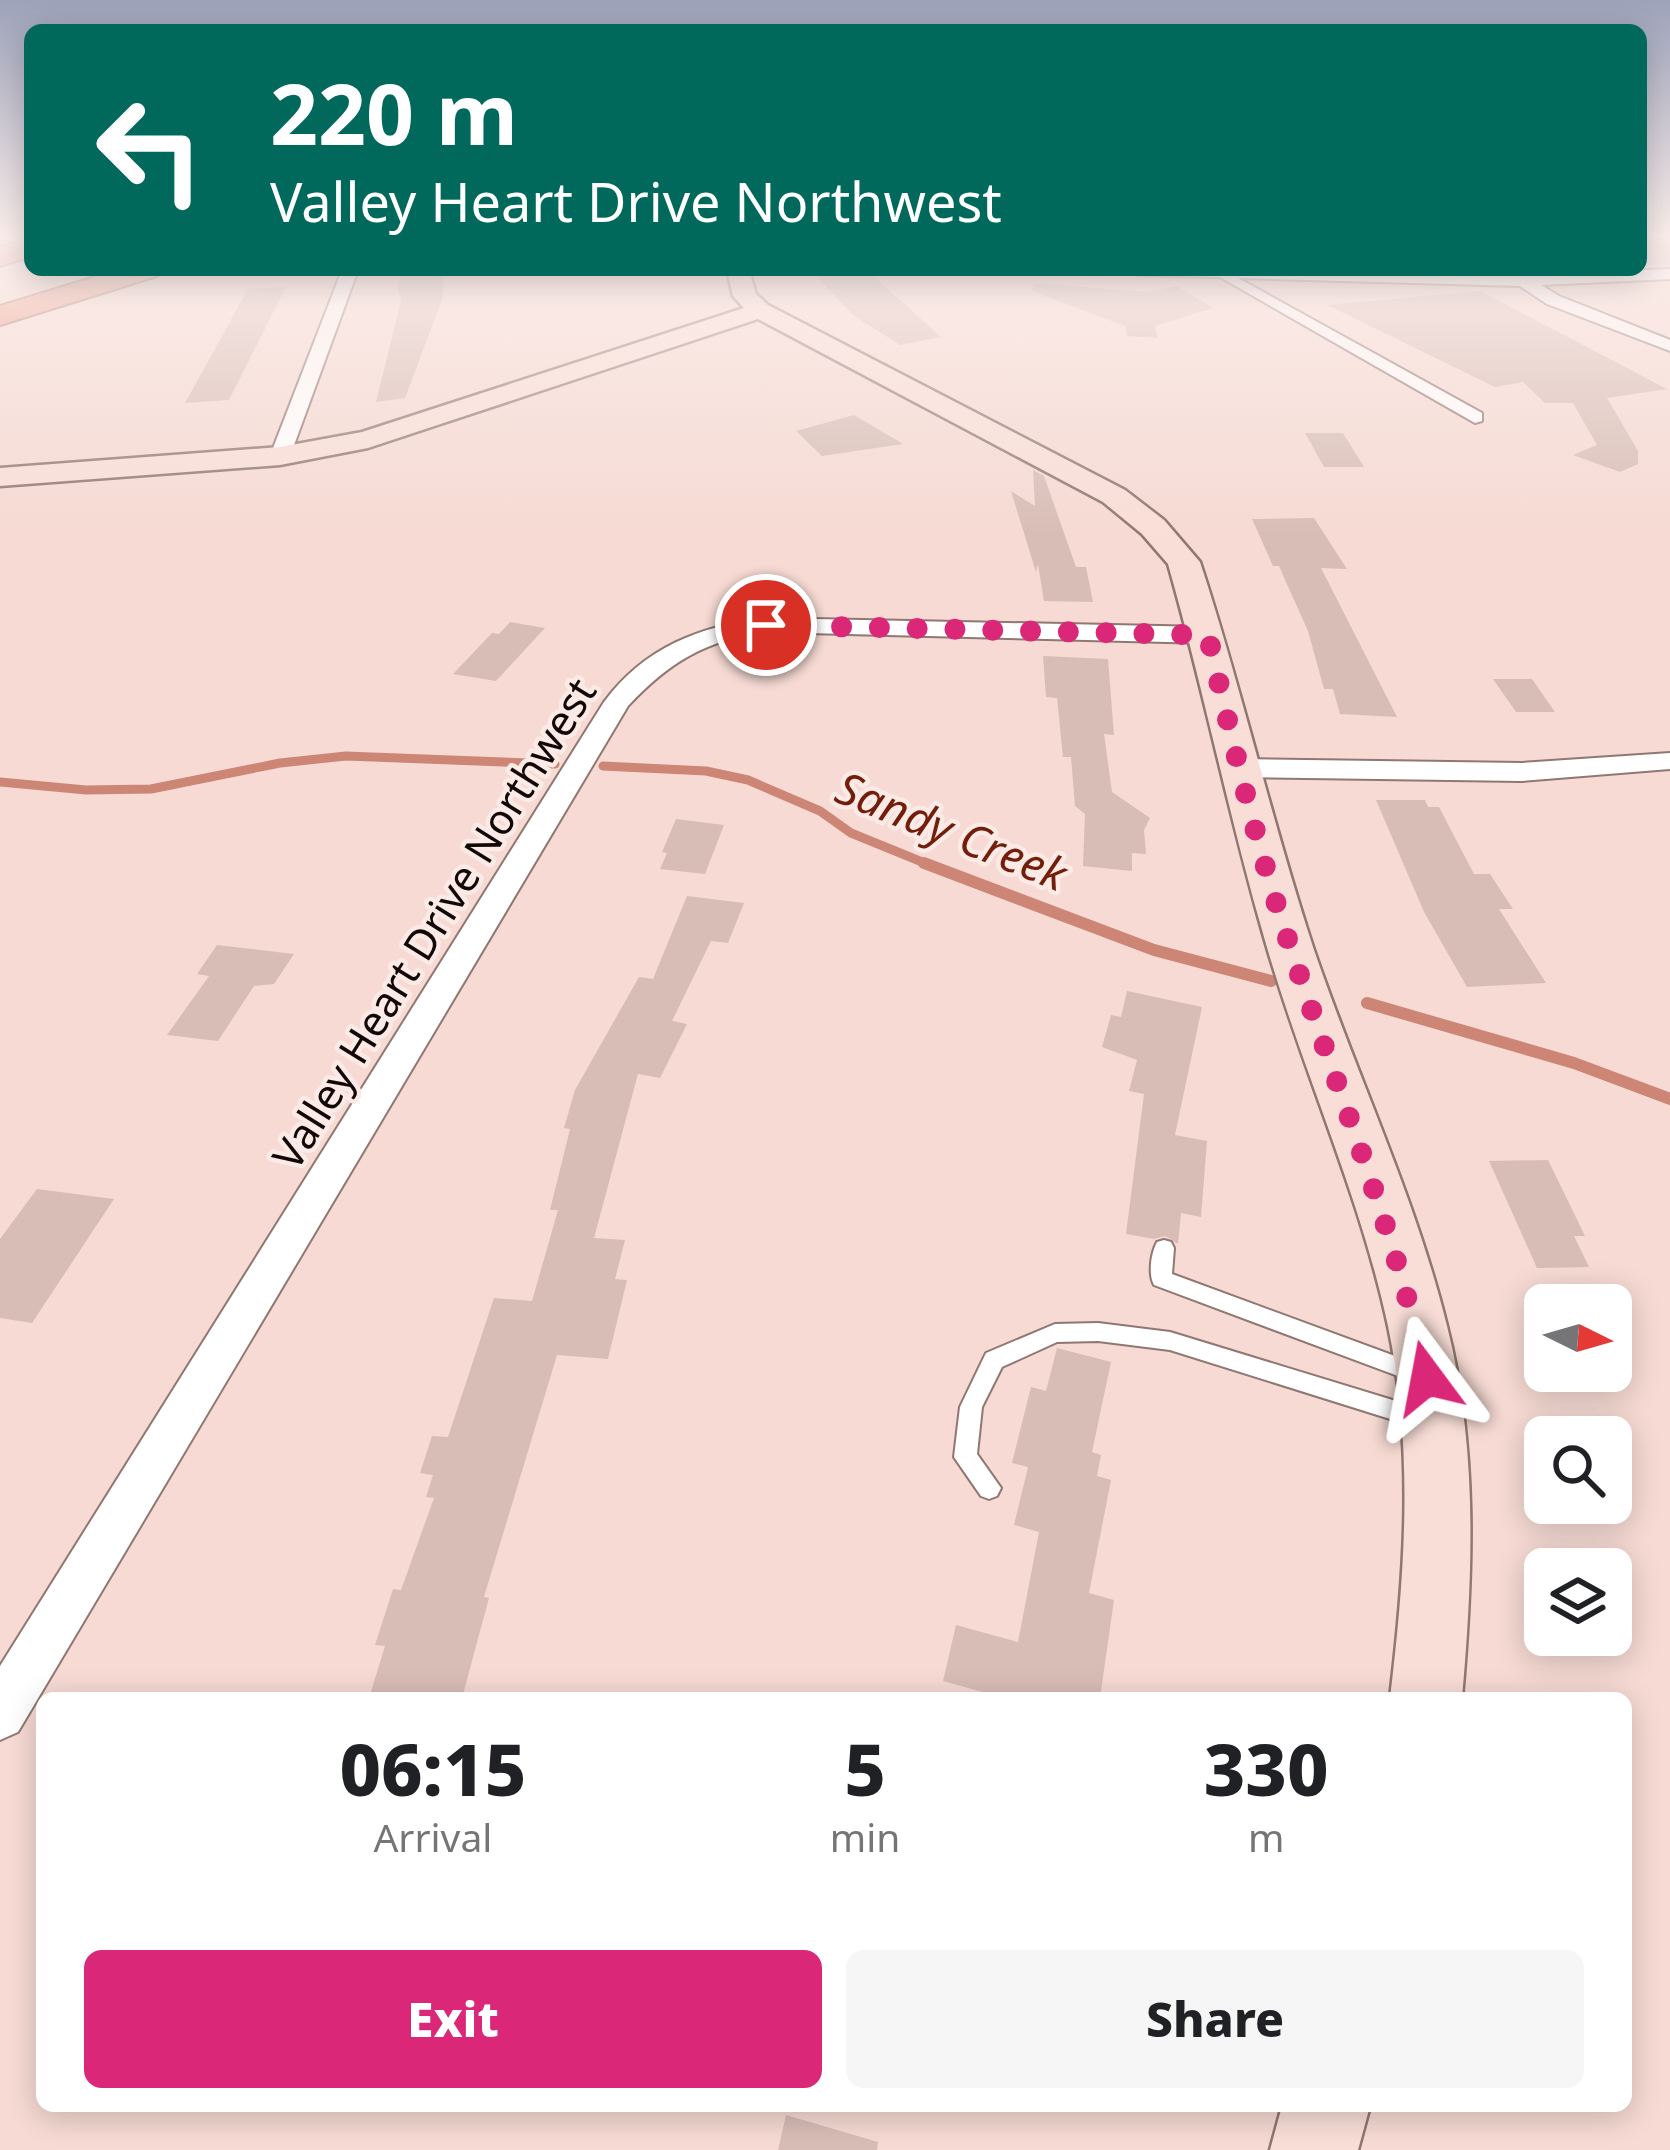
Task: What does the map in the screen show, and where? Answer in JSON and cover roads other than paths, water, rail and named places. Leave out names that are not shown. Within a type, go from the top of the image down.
[{"type":"main road","points":[[0,477],[280,456],[428,423],[689,334]]},
{"type":"main road","points":[[806,334],[1114,496],[1153,527],[1184,562],[1208,635],[1238,768],[1290,947],[1405,1277],[1430,1400],[1438,1478],[1438,1601],[1427,1692]]},
{"type":"main road","points":[[1314,2150],[1324,2112]]},
{"type":"street","points":[[280,456],[326,334]]},
{"type":"street","points":[[1328,334],[1475,417]]},
{"type":"street","points":[[1640,334],[1670,346]]},
{"type":"street","name":"Valley Heart Drive Northwest","points":[[0,1714],[617,702],[655,661],[699,637],[766,625],[1208,635]]},
{"type":"street","points":[[1238,768],[1522,772],[1670,760]]},
{"type":"lane","points":[[1163,1248],[1161,1279],[1430,1400]]},
{"type":"lane","points":[[989,1488],[964,1457],[970,1407],[994,1360],[1055,1333],[1098,1332],[1170,1341],[1430,1400]]},
{"type":"waterway","name":"Sandy Creek","points":[[0,782],[86,790],[151,789],[280,763],[346,756],[555,764]]},
{"type":"waterway","name":"Sandy Creek","points":[[603,766],[706,771],[748,780],[820,811],[851,833],[932,866]]},
{"type":"waterway","name":"Sandy Creek","points":[[924,863],[1154,950],[1271,981]]},
{"type":"waterway","name":"Sandy Creek","points":[[1367,1003],[1574,1063],[1670,1099]]}]
